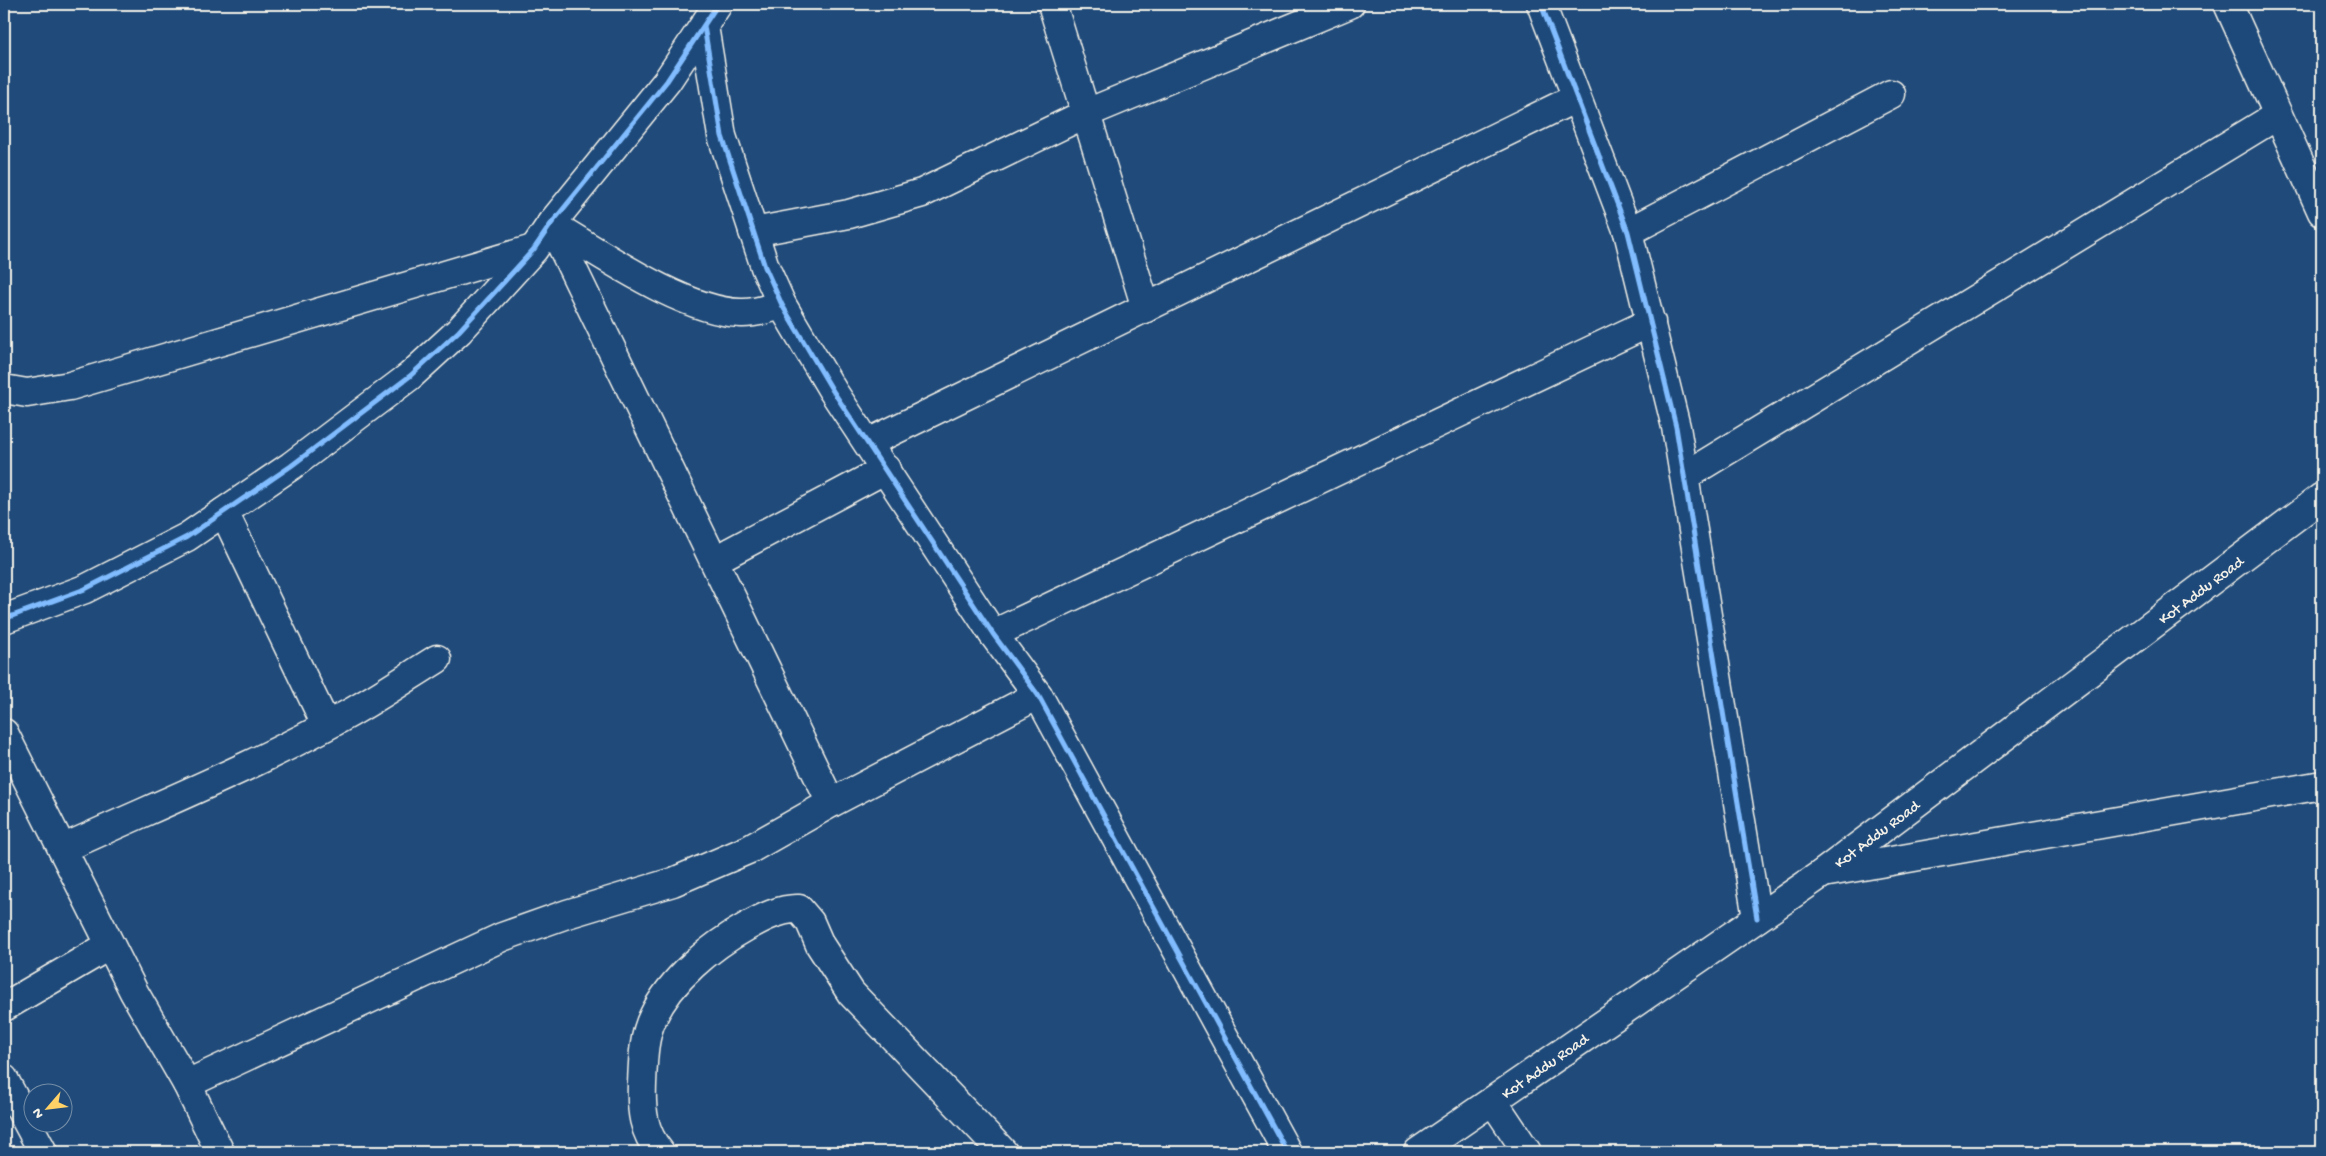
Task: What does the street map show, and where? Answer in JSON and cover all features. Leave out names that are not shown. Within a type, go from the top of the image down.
[{"type":"street","points":[[4,619],[85,589],[186,537],[291,466],[410,376],[459,331],[534,249],[551,224],[667,81],[718,4]]},
{"type":"street","points":[[1052,4],[1087,112],[1146,308]]},
{"type":"street","points":[[753,232],[849,214],[922,193],[1087,112],[1350,4]]},
{"type":"street","points":[[1541,4],[1628,232],[1676,427],[1757,918]]},
{"type":"street","points":[[2228,4],[2322,212]]},
{"type":"street","points":[[704,26],[722,136],[765,267],[782,305],[833,391],[993,634],[1038,695],[1287,1152]]},
{"type":"street","points":[[1628,232],[1891,94]]},
{"type":"street","points":[[868,443],[1576,98]]},
{"type":"street","points":[[1685,476],[2278,115]]},
{"type":"street","points":[[551,224],[644,279],[704,306],[742,313],[782,305]]},
{"type":"street","points":[[551,224],[831,802]]},
{"type":"street","points":[[4,389],[27,393],[70,386],[534,249]]},
{"type":"street","points":[[993,634],[1651,322]]},
{"type":"street","points":[[714,560],[886,470]]},
{"type":"street","name":"Kot Addu Road","points":[[1418,1152],[1823,872],[2322,497]]},
{"type":"street","points":[[224,512],[326,725]]},
{"type":"street","points":[[62,849],[254,761],[350,713],[437,659]]},
{"type":"street","points":[[187,1084],[502,937],[567,914],[673,882],[741,852],[831,802],[1038,695]]},
{"type":"street","points":[[4,733],[134,992],[187,1084],[220,1152]]},
{"type":"street","points":[[1823,872],[2322,785]]},
{"type":"street","points":[[660,1152],[645,1129],[641,1102],[643,1054],[653,1017],[671,989],[728,937],[759,920],[789,908],[799,909],[810,922],[820,945],[851,993],[1003,1152]]},
{"type":"street","points":[[4,1007],[110,945]]},
{"type":"street","points":[[4,1079],[43,1152]]},
{"type":"street","points":[[1493,1101],[1527,1152]]},
{"type":"cycle path","points":[[4,619],[85,589],[187,537],[291,466],[410,376],[459,331],[534,249],[551,224],[667,81],[718,4]]},
{"type":"cycle path","points":[[1541,4],[1628,232],[1676,427],[1757,918]]},
{"type":"cycle path","points":[[704,26],[722,136],[765,267],[782,305],[833,391],[993,634],[1038,695],[1287,1152]]}]
